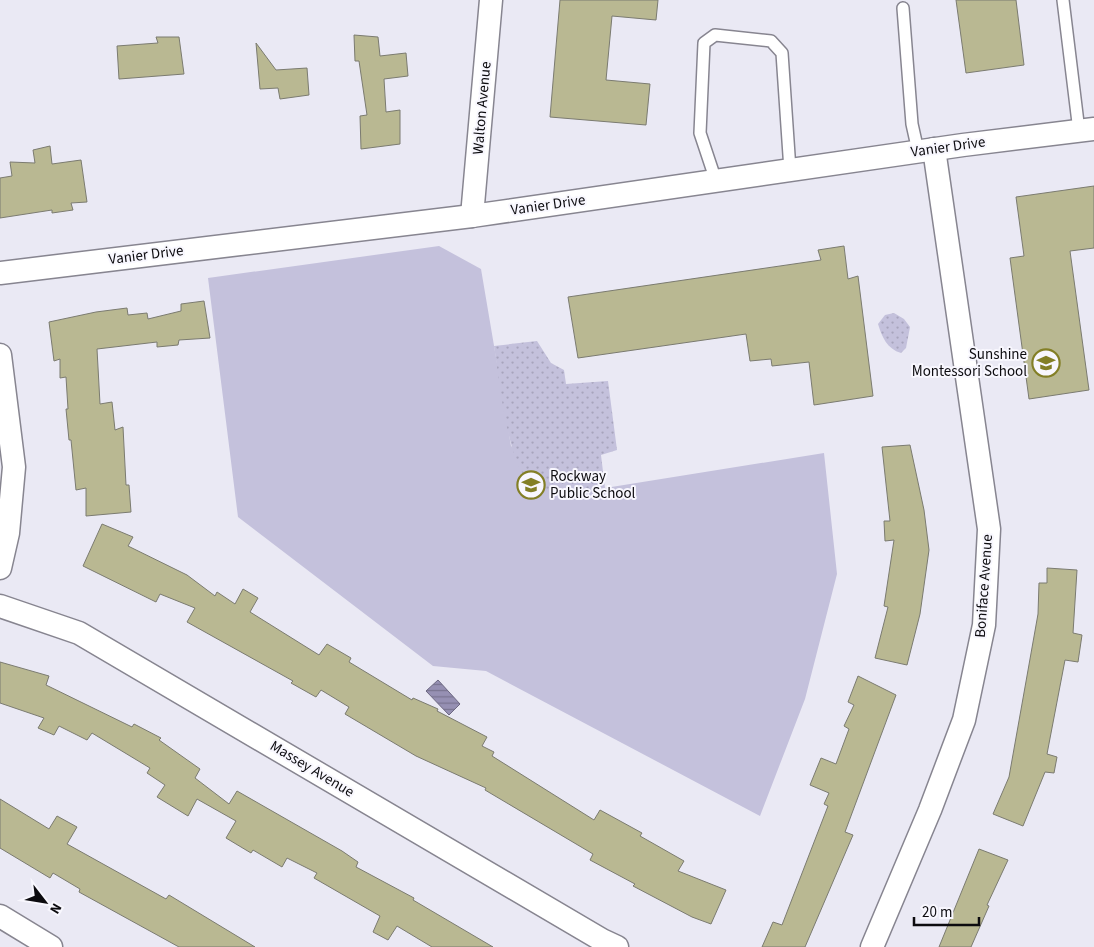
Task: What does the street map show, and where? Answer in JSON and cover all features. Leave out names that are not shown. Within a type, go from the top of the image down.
[{"type":"street","name":"Walton Avenue","points":[[472,216],[491,0]]},
{"type":"street","name":"Vanier Drive","points":[[0,273],[472,216],[926,150],[1087,130]]},
{"type":"street","name":"Boniface Avenue","points":[[872,947],[930,810],[964,720],[984,626],[990,529],[926,150]]},
{"type":"street","points":[[0,355],[14,467],[8,533],[0,568]]},
{"type":"street","name":"Massey Avenue","points":[[0,606],[79,633],[602,940],[617,947]]},
{"type":"street","points":[[0,916],[52,947]]},
{"type":"lane","points":[[1063,0],[1087,130]]},
{"type":"lane","points":[[903,8],[912,124],[926,150]]},
{"type":"lane","points":[[716,181],[700,134],[704,43],[716,35],[771,41],[782,53],[790,170]]},
{"type":"shaded area","name":"Rockway Public School","points":[[439,246],[481,269],[511,446],[574,493],[824,453],[837,574],[805,699],[760,816],[486,671],[433,666],[238,517],[208,278]]},
{"type":"shaded area","points":[[894,313],[904,319],[910,327],[906,348],[901,353],[892,349],[886,342],[878,324],[885,315]]},
{"type":"shaded area","points":[[537,341],[551,363],[564,370],[566,384],[608,381],[617,450],[601,455],[605,488],[566,493],[547,492],[530,483],[522,473],[515,458],[505,419],[494,346]]},
{"type":"shaded area","points":[[438,680],[460,704],[449,715],[426,691]]},
{"type":"building","points":[[560,0],[658,0],[656,20],[612,16],[606,80],[650,84],[646,125],[550,117]]},
{"type":"building","points":[[956,0],[1016,0],[1024,65],[966,73]]},
{"type":"building","points":[[354,35],[378,37],[380,56],[406,53],[408,76],[384,79],[386,112],[400,110],[400,144],[361,149],[360,116],[367,115],[359,61],[355,61]]},
{"type":"building","points":[[156,37],[179,37],[184,74],[119,79],[117,46],[158,43]]},
{"type":"building","points":[[256,43],[276,70],[307,68],[309,95],[280,99],[278,88],[260,89]]},
{"type":"building","points":[[50,146],[52,164],[81,160],[87,202],[71,203],[73,210],[52,213],[52,210],[0,218],[0,178],[12,176],[10,162],[35,163],[33,150]]},
{"type":"building","points":[[1094,186],[1094,248],[1070,251],[1089,390],[1029,399],[1010,258],[1024,256],[1016,197]]},
{"type":"building","points":[[844,246],[848,279],[858,276],[873,396],[814,405],[809,362],[772,366],[771,359],[750,361],[746,334],[578,358],[568,297],[821,260],[818,250]]},
{"type":"building","points":[[204,301],[210,338],[179,340],[178,345],[157,347],[157,342],[97,349],[100,404],[112,402],[115,430],[123,427],[126,485],[129,485],[131,512],[86,516],[86,488],[76,490],[66,409],[68,409],[66,377],[60,378],[60,359],[54,361],[49,322],[96,312],[127,308],[128,315],[147,313],[148,319],[181,311],[181,304]]},
{"type":"building","points":[[910,445],[924,510],[929,550],[920,614],[907,665],[875,658],[888,607],[884,606],[894,540],[885,541],[884,521],[890,521],[882,447]]},
{"type":"building","points":[[102,524],[133,537],[128,546],[187,575],[215,596],[217,592],[235,604],[243,589],[258,598],[250,612],[319,655],[327,644],[351,658],[349,662],[412,700],[413,698],[438,709],[437,711],[487,737],[482,746],[494,752],[492,756],[594,820],[600,810],[642,833],[640,836],[684,861],[678,871],[726,890],[711,924],[692,917],[633,886],[635,884],[590,860],[593,854],[485,790],[486,788],[416,756],[345,714],[349,707],[321,690],[316,697],[291,683],[293,681],[187,622],[195,608],[160,594],[156,602],[83,566]]},
{"type":"building","points":[[1047,568],[1077,570],[1073,633],[1082,635],[1078,662],[1065,660],[1047,754],[1057,757],[1054,773],[1045,772],[1023,826],[993,814],[1009,777],[1038,614],[1039,583],[1047,583]]},
{"type":"building","points":[[0,662],[49,676],[46,685],[132,727],[134,724],[161,738],[159,740],[200,769],[195,778],[229,804],[237,791],[342,851],[358,862],[356,867],[414,898],[413,900],[493,947],[432,947],[397,926],[388,940],[373,932],[380,916],[314,878],[317,873],[287,858],[282,867],[253,850],[251,853],[226,838],[236,821],[197,799],[188,816],[157,797],[165,785],[147,773],[150,768],[92,733],[87,740],[59,726],[54,735],[38,728],[44,718],[0,703]]},
{"type":"building","points":[[858,676],[896,695],[845,832],[853,835],[805,947],[762,947],[773,922],[782,925],[828,806],[824,804],[829,793],[810,785],[821,758],[836,764],[849,729],[844,726],[854,705],[848,702]]},
{"type":"building","points":[[0,799],[49,829],[57,816],[77,827],[67,844],[166,899],[169,895],[255,947],[179,947],[79,892],[80,889],[53,873],[50,878],[0,848]]},
{"type":"building","points":[[979,849],[1008,860],[987,905],[989,906],[971,947],[939,947]]},
{"type":"place","name":"Sunshine Montessori School","points":[[1046,363]]},
{"type":"place","name":"Rockway Public School","points":[[531,485]]}]
